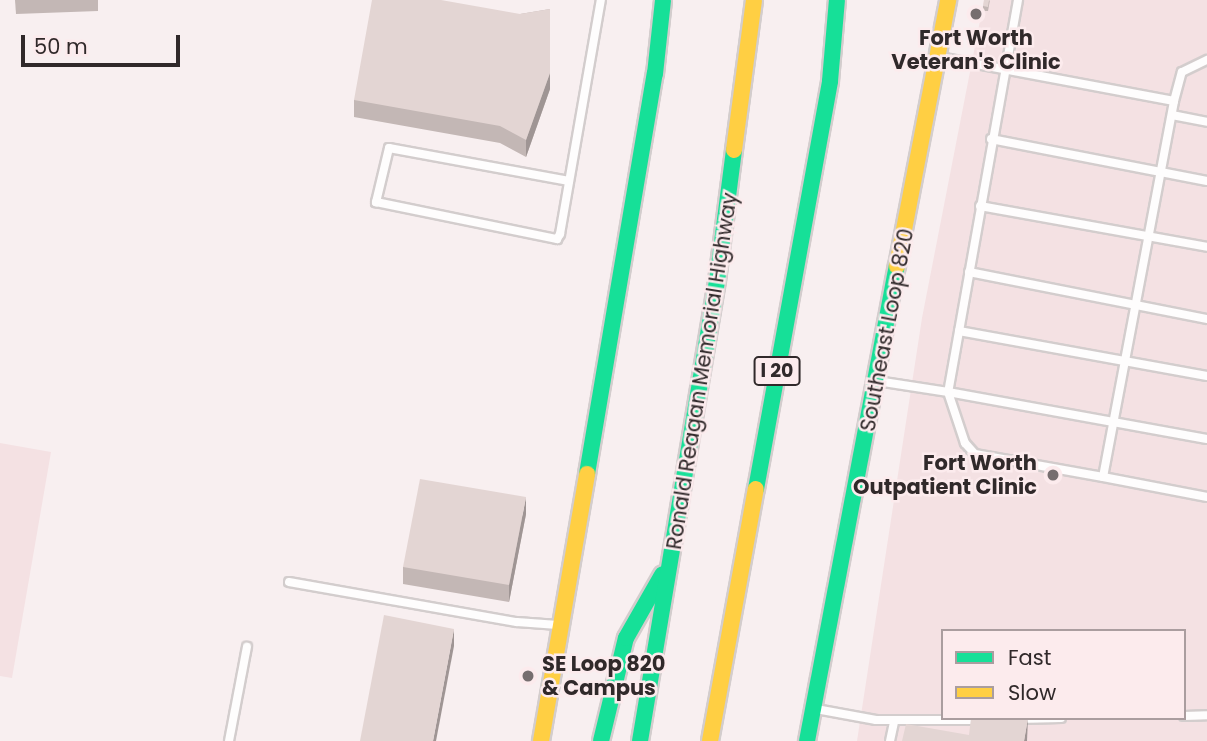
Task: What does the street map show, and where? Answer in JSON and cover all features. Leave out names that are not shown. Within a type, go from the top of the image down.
[{"type":"main road","points":[[541,741],[663,0]]},
{"type":"main road","name":"Ronald Reagan Memorial Highway","points":[[639,741],[672,557],[737,148],[754,0]]},
{"type":"main road","name":"I 20","points":[[710,741],[830,80],[837,0]]},
{"type":"main road","name":"Southeast Loop 820","points":[[807,741],[948,0]]},
{"type":"main road","points":[[601,741],[626,638],[672,557]]},
{"type":"lane","points":[[569,181],[389,148],[376,202],[552,240],[560,234],[601,0]]},
{"type":"lane","points":[[1018,0],[1003,69],[948,392],[965,443],[975,454],[1207,496]]},
{"type":"lane","points":[[939,57],[1174,101]]},
{"type":"lane","points":[[1103,477],[1174,101],[1182,72],[1207,60]]},
{"type":"lane","points":[[1172,115],[1207,122]]},
{"type":"lane","points":[[991,139],[1207,181]]},
{"type":"lane","points":[[979,206],[1207,247]]},
{"type":"lane","points":[[969,272],[1135,307],[1207,319]]},
{"type":"lane","points":[[959,331],[1207,376]]},
{"type":"lane","points":[[877,382],[948,392],[1207,439]]},
{"type":"lane","points":[[289,582],[517,622],[561,625]]},
{"type":"lane","points":[[229,741],[247,647]]},
{"type":"lane","points":[[813,708],[894,722],[991,720]]},
{"type":"lane","points":[[1186,716],[1207,715]]},
{"type":"lane","points":[[890,741],[894,722]]},
{"type":"shaded area","name":"Fort Worth Outpatient Clinic","points":[[984,0],[1207,0],[1207,741],[857,741],[922,318]]},
{"type":"shaded area","points":[[0,443],[51,452],[12,678],[0,676]]},
{"type":"building","points":[[372,0],[441,0],[520,14],[550,9],[550,73],[526,140],[500,126],[354,100]]},
{"type":"building","points":[[984,0],[989,0],[988,7],[983,6]]},
{"type":"building","points":[[420,479],[526,497],[509,585],[403,567]]},
{"type":"building","points":[[384,615],[454,629],[433,741],[360,741]]},
{"type":"building","points":[[971,720],[1028,720],[1024,741],[902,741],[906,724],[969,735]]},
{"type":"traffic: fast","points":[[587,474],[655,74],[663,0]]},
{"type":"traffic: fast","points":[[756,489],[830,81],[837,0]]},
{"type":"traffic: fast","points":[[640,741],[717,281],[734,150]]},
{"type":"traffic: fast","points":[[807,741],[897,266]]},
{"type":"traffic: fast","points":[[601,741],[626,638],[662,575]]},
{"type":"traffic: slow","points":[[734,150],[754,0]]},
{"type":"traffic: slow","points":[[897,266],[948,0]]},
{"type":"traffic: slow","points":[[541,741],[587,474]]},
{"type":"traffic: slow","points":[[710,741],[756,489]]},
{"type":"place","name":"Fort Worth Veteran's Clinic","points":[[976,14]]},
{"type":"place","name":"Fort Worth Outpatient Clinic","points":[[1053,475]]},
{"type":"place","name":"SE Loop 820 & Campus","points":[[528,676]]}]
